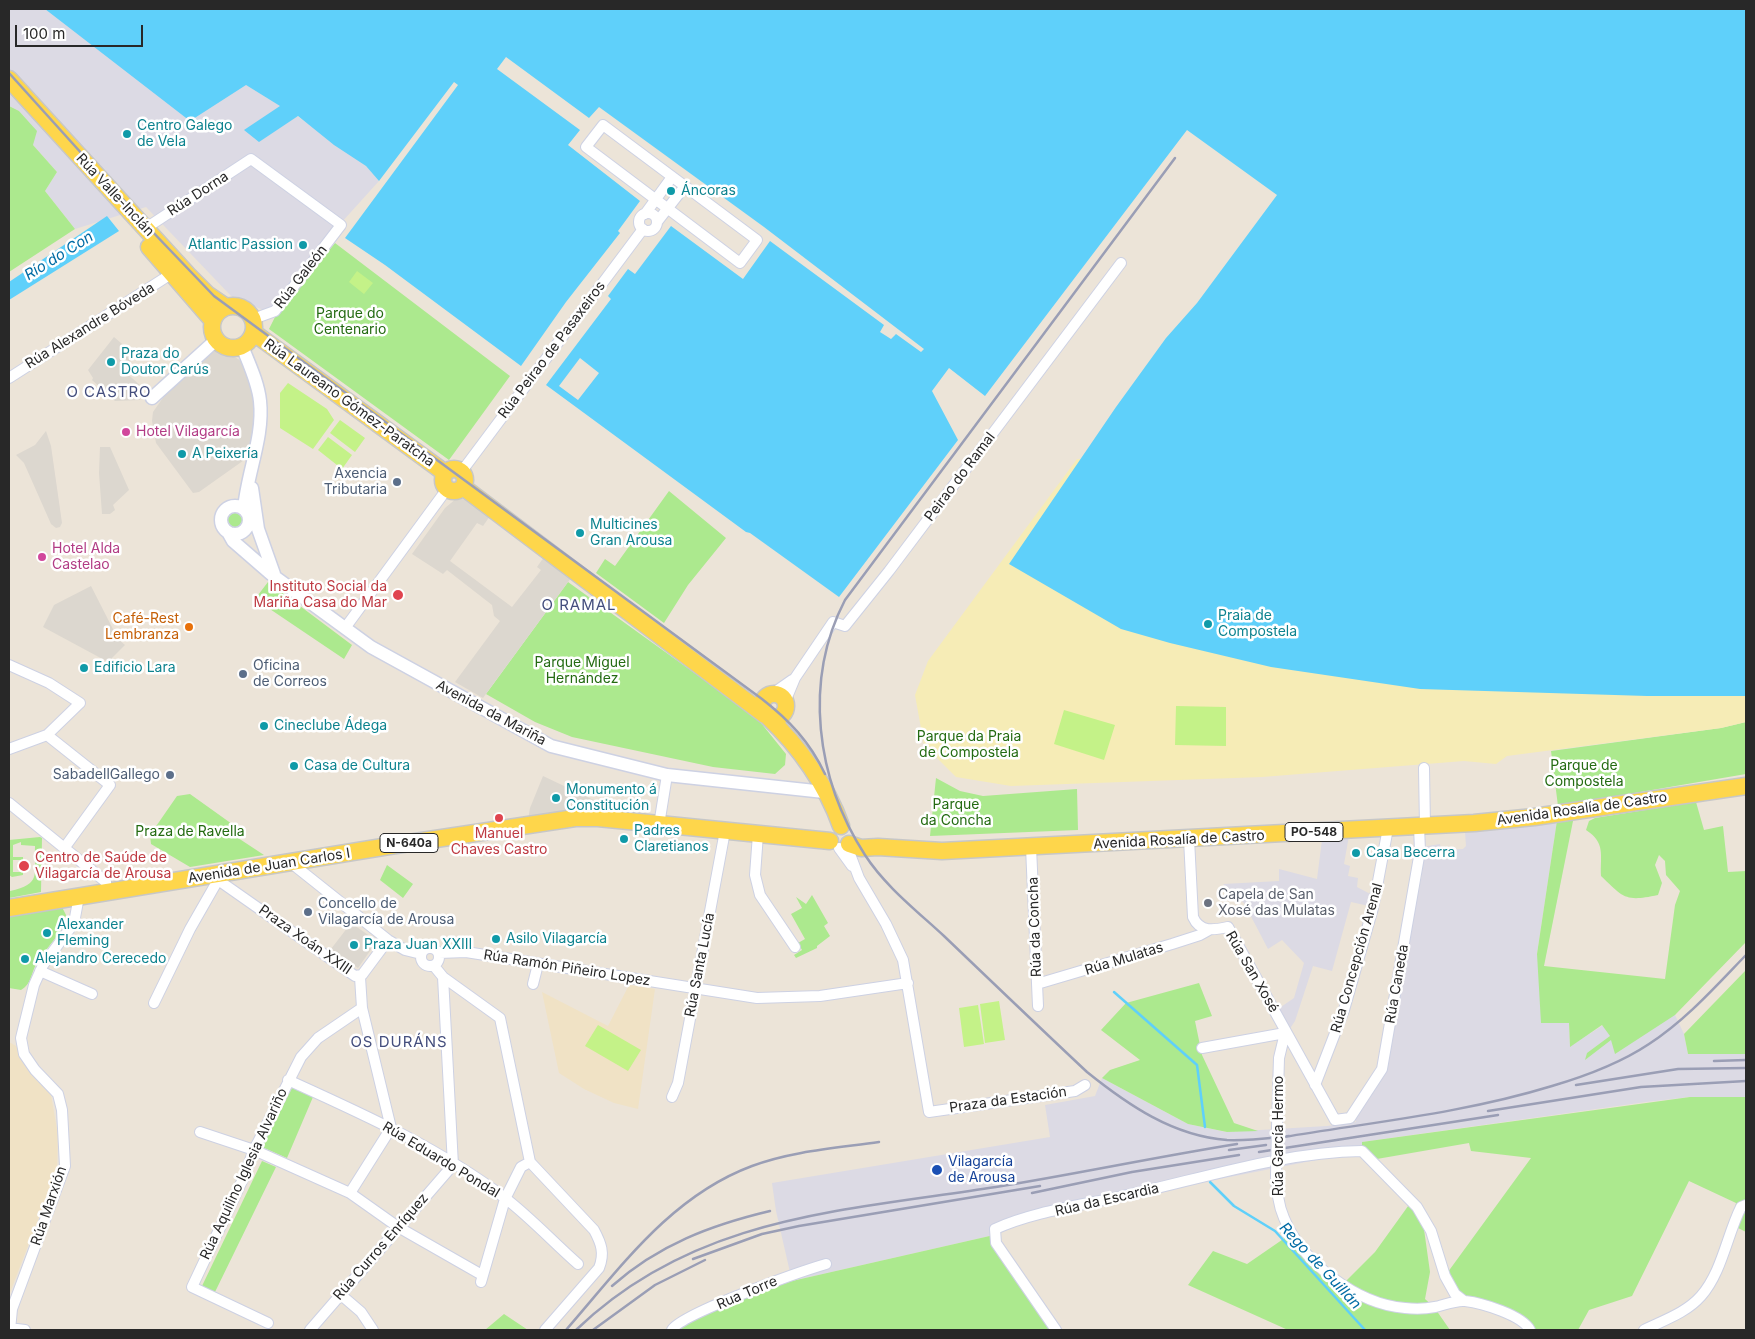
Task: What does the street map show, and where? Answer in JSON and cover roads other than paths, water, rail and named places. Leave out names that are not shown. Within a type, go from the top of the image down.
[{"type":"main road","name":"Rúa Valle-Inclán","points":[[9,79],[207,294],[226,307]]},
{"type":"main road","name":"Rúa Valle-Inclán","points":[[9,92],[114,206],[213,321]]},
{"type":"main road","points":[[226,307],[242,307],[249,312],[253,326],[250,340],[242,346],[228,348],[216,340],[212,331],[213,321],[218,312],[226,307]]},
{"type":"main road","name":"Rúa Laureano Gómez-Paratcha","points":[[253,326],[767,716],[792,739]]},
{"type":"main road","points":[[746,700],[777,701]]},
{"type":"main road","points":[[767,716],[762,706],[777,701]]},
{"type":"main road","points":[[777,701],[792,739],[824,792],[841,839]]},
{"type":"main road","name":"Avenida Rosalía de Castro","points":[[841,839],[861,848],[878,847],[933,851],[1388,828],[1534,817],[1746,786]]},
{"type":"main road","name":"Avenida de Juan Carlos I","points":[[9,908],[79,896],[107,887],[215,878],[290,862],[576,818],[598,818],[659,825]]},
{"type":"main road","name":"N-640a","points":[[659,825],[841,839]]},
{"type":"street","points":[[603,125],[672,177],[757,240],[740,263],[586,148],[603,125]]},
{"type":"street","name":"Rúa Dorna","points":[[146,228],[251,159]]},
{"type":"street","name":"Rúa Galeón","points":[[251,159],[341,224],[276,312],[253,326]]},
{"type":"street","points":[[645,214],[672,177]]},
{"type":"street","points":[[645,214],[653,215],[657,222],[685,186]]},
{"type":"street","name":"Rúa Peirao de Pasaxeiros","points":[[643,229],[640,221],[645,214]]},
{"type":"street","name":"Rúa Peirao de Pasaxeiros","points":[[643,229],[650,230],[657,222]]},
{"type":"street","name":"Rúa Peirao de Pasaxeiros","points":[[345,628],[643,229]]},
{"type":"street","name":"Peirao do Ramal","points":[[777,701],[833,622],[845,626],[889,571],[1121,263]]},
{"type":"street","name":"Rúa Alexandre Bóveda","points":[[9,378],[171,274]]},
{"type":"street","points":[[152,398],[216,340]]},
{"type":"street","points":[[242,346],[253,372],[260,402],[258,432],[252,468],[248,509],[248,524],[244,531],[236,534],[228,532],[221,522],[224,510],[236,505],[248,509],[258,529],[268,568]]},
{"type":"street","name":"Avenida da Mariña","points":[[228,532],[233,541],[345,628],[392,659],[551,746],[667,775],[824,792]]},
{"type":"street","points":[[9,665],[49,684],[80,703],[47,735],[9,749]]},
{"type":"street","points":[[47,735],[110,785],[64,847]]},
{"type":"street","name":"Rúa Caneda","points":[[1335,1120],[1350,1118],[1382,1069],[1420,851],[1424,768]]},
{"type":"street","points":[[659,825],[667,775]]},
{"type":"street","points":[[9,803],[64,847],[107,887]]},
{"type":"street","name":"Rúa Concepción Arenal","points":[[1315,1085],[1344,1010],[1373,908],[1388,828]]},
{"type":"street","name":"Rúa Santa Lucía","points":[[672,1097],[678,1083],[725,831]]},
{"type":"street","points":[[758,834],[756,875],[760,894],[795,947]]},
{"type":"street","points":[[841,839],[896,942],[903,960],[908,983]]},
{"type":"street","name":"Rúa San Xosé","points":[[1189,839],[1193,917],[1199,926],[1208,930],[1228,926],[1285,1033],[1335,1120]]},
{"type":"street","name":"Rúa da Concha","points":[[1031,847],[1038,1006]]},
{"type":"street","points":[[290,862],[388,940],[405,950],[421,954]]},
{"type":"street","points":[[154,1003],[215,878]]},
{"type":"street","name":"Praza Xoán XXIII","points":[[215,878],[355,976],[360,976],[388,940]]},
{"type":"street","name":"Rúa Marxión","points":[[9,1329],[12,1309],[65,1166],[62,1110],[58,1094],[35,1070],[24,1054],[21,1038],[34,986],[40,971],[74,923],[79,896]]},
{"type":"street","name":"Rúa Mulatas","points":[[1037,984],[1172,944],[1200,935],[1208,930]]},
{"type":"street","points":[[434,966],[439,959],[439,953],[429,947],[421,954],[421,960],[425,965],[434,966],[443,977],[500,1018],[530,1162],[594,1230],[602,1249],[603,1258],[599,1268],[545,1330]]},
{"type":"street","name":"Rúa Ramón Piñeiro Lopez","points":[[439,953],[460,952],[757,998],[820,996],[908,983]]},
{"type":"street","points":[[532,984],[538,964]]},
{"type":"street","points":[[40,971],[92,994]]},
{"type":"street","points":[[350,1193],[392,1128],[362,1008],[360,976]]},
{"type":"street","points":[[443,977],[453,1165]]},
{"type":"street","name":"Praza da Estación","points":[[908,983],[929,1112],[1075,1091],[1086,1085]]},
{"type":"street","name":"Rúa Aquilino Iglesia Alvariño","points":[[268,1323],[192,1287],[243,1179],[254,1150],[301,1056],[318,1038],[362,1008]]},
{"type":"street","points":[[1202,1048],[1285,1033]]},
{"type":"street","name":"Rúa García Hermo","points":[[1285,1033],[1279,1058],[1276,1176],[1278,1200],[1292,1233],[1302,1248],[1343,1284],[1379,1303],[1403,1308],[1434,1307],[1464,1301],[1515,1316],[1530,1330]]},
{"type":"street","name":"Rúa Eduardo Pondal","points":[[288,1080],[392,1128],[453,1165],[505,1198],[578,1264]]},
{"type":"street","points":[[200,1132],[254,1150],[350,1193],[398,1227],[481,1279],[505,1198],[521,1166],[530,1162]]},
{"type":"street","name":"Rúa da Escardia","points":[[1056,1330],[996,1244],[995,1229],[1008,1223],[1268,1163],[1339,1152],[1362,1151],[1417,1207],[1431,1231],[1446,1276],[1455,1294],[1464,1301]]},
{"type":"street","name":"Rúa Curros Enríquez","points":[[310,1330],[453,1165]]},
{"type":"street","points":[[1644,1330],[1676,1316],[1700,1296],[1718,1266],[1738,1213],[1746,1205]]},
{"type":"street","name":"Rua Torre","points":[[672,1330],[681,1322],[702,1312],[791,1275],[826,1264]]},
{"type":"street","points":[[340,1294],[361,1312],[373,1330]]},
{"type":"street","points":[[9,1329],[25,1330]]},
{"type":"water","points":[[45,9],[1746,9],[1746,696],[1647,696],[1420,689],[1271,667],[1170,643],[1121,629],[1009,564],[1116,407],[1166,338],[1197,303],[1277,195],[1187,130],[985,396],[949,368],[932,391],[958,440],[839,597],[746,532],[546,385],[611,299],[608,296],[628,269],[635,274],[671,226],[743,279],[770,241],[884,325],[880,332],[891,339],[896,334],[921,352],[924,349],[764,227],[599,107],[589,118],[506,57],[497,69],[580,130],[568,145],[640,201],[618,231],[620,233],[566,302],[521,366],[385,265],[345,238],[458,85],[454,82],[379,181],[366,166],[334,145],[298,116],[259,142],[244,130],[280,106],[246,85],[190,121]],"holes":[[[580,358],[599,373],[578,400],[559,386]]]},
{"type":"water","name":"Río do Con","points":[[107,216],[119,231],[9,300],[9,282]]},
{"type":"waterway","name":"Rego de Guillán","points":[[1114,992],[1197,1065],[1205,1127]]},
{"type":"waterway","name":"Rego de Guillán","points":[[1210,1182],[1234,1206],[1275,1231],[1365,1330]]},
{"type":"railway","points":[[9,73],[148,227],[214,296],[762,699],[798,732],[813,752],[825,774]]},
{"type":"railway","points":[[1175,158],[845,600],[832,631],[824,663],[820,696],[821,729],[826,762],[835,794],[848,826],[873,866],[902,898],[1087,1072],[1135,1107],[1152,1117],[1188,1132],[1227,1140],[1251,1140],[1289,1136]]},
{"type":"railway","points":[[1284,1137],[1452,1110],[1519,1095],[1590,1074],[1626,1058],[1663,1035],[1700,1002],[1746,955]]},
{"type":"railway","points":[[1714,1061],[1746,1060]]},
{"type":"railway","points":[[1576,1085],[1678,1069],[1746,1068]]},
{"type":"railway","points":[[1488,1111],[1641,1087],[1746,1081]]},
{"type":"railway","points":[[1259,1152],[1498,1115]]},
{"type":"railway","points":[[566,1330],[649,1236],[696,1195],[723,1179],[767,1161],[815,1151],[879,1142]]},
{"type":"railway","points":[[576,1330],[622,1292],[670,1263],[720,1241],[773,1225],[882,1203],[996,1187],[1237,1144]]},
{"type":"railway","points":[[1229,1150],[1266,1145]]},
{"type":"railway","points":[[1032,1193],[1132,1172],[1239,1155]]},
{"type":"railway","points":[[693,1259],[762,1234],[799,1226],[1040,1186]]},
{"type":"railway","points":[[612,1286],[648,1259],[686,1238],[727,1223],[770,1211]]},
{"type":"railway","points":[[593,1330],[655,1285],[705,1260]]},
{"type":"place","name":"Centro Galego de Vela","points":[[127,134]]},
{"type":"place","name":"Áncoras","points":[[671,191]]},
{"type":"place","name":"Atlantic Passion","points":[[303,245]]},
{"type":"place","name":"Praza do Doutor Carús","points":[[111,362]]},
{"type":"place","name":"Hotel Vilagarcía","points":[[126,432]]},
{"type":"place","name":"A Peixería","points":[[182,454]]},
{"type":"place","name":"Axencia Tributaria","points":[[397,482]]},
{"type":"place","name":"Multicines Gran Arousa","points":[[580,533]]},
{"type":"place","name":"Hotel Alda Castelao","points":[[42,557]]},
{"type":"place","name":"Instituto Social da Mariña Casa do Mar","points":[[398,595]]},
{"type":"place","name":"Praia de Compostela","points":[[1208,624]]},
{"type":"place","name":"Café-Rest Lembranza","points":[[189,627]]},
{"type":"place","name":"Edificio Lara","points":[[84,668]]},
{"type":"place","name":"Oficina de Correos","points":[[243,674]]},
{"type":"place","name":"Cineclube Ádega","points":[[264,726]]},
{"type":"place","name":"Casa de Cultura","points":[[294,766]]},
{"type":"place","name":"SabadellGallego","points":[[170,775]]},
{"type":"place","name":"Monumento á Constitución","points":[[556,798]]},
{"type":"place","name":"Manuel Chaves Castro","points":[[499,818]]},
{"type":"place","name":"Padres Claretianos","points":[[624,839]]},
{"type":"place","name":"Casa Becerra","points":[[1356,853]]},
{"type":"place","name":"Centro de Saúde de Vilagarcía de Arousa","points":[[24,866]]},
{"type":"place","name":"Capela de San Xosé das Mulatas","points":[[1208,903]]},
{"type":"place","name":"Concello de Vilagarcía de Arousa","points":[[308,912]]},
{"type":"place","name":"Alexander Fleming","points":[[47,933]]},
{"type":"place","name":"Asilo Vilagarcía","points":[[496,939]]},
{"type":"place","name":"Praza Juan XXIII","points":[[354,945]]},
{"type":"place","name":"Alejandro Cerecedo","points":[[25,959]]},
{"type":"place","name":"Vilagarcía de Arousa","points":[[937,1170]]},
{"type":"district","name":"O CASTRO","points":[[109,392]]},
{"type":"district","name":"O RAMAL","points":[[579,605]]},
{"type":"district","name":"OS DURÁNS","points":[[399,1042]]},
{"type":"park label","name":"Parque do Centenario","points":[[350,322]]},
{"type":"park label","name":"Parque Miguel Hernández","points":[[582,672]]},
{"type":"park label","name":"Parque da Praia de Compostela","points":[[969,746]]},
{"type":"park label","name":"Parque de Compostela","points":[[1584,774]]},
{"type":"park label","name":"Parque da Concha","points":[[956,814]]},
{"type":"park label","name":"Praza de Ravella","points":[[190,832]]}]
